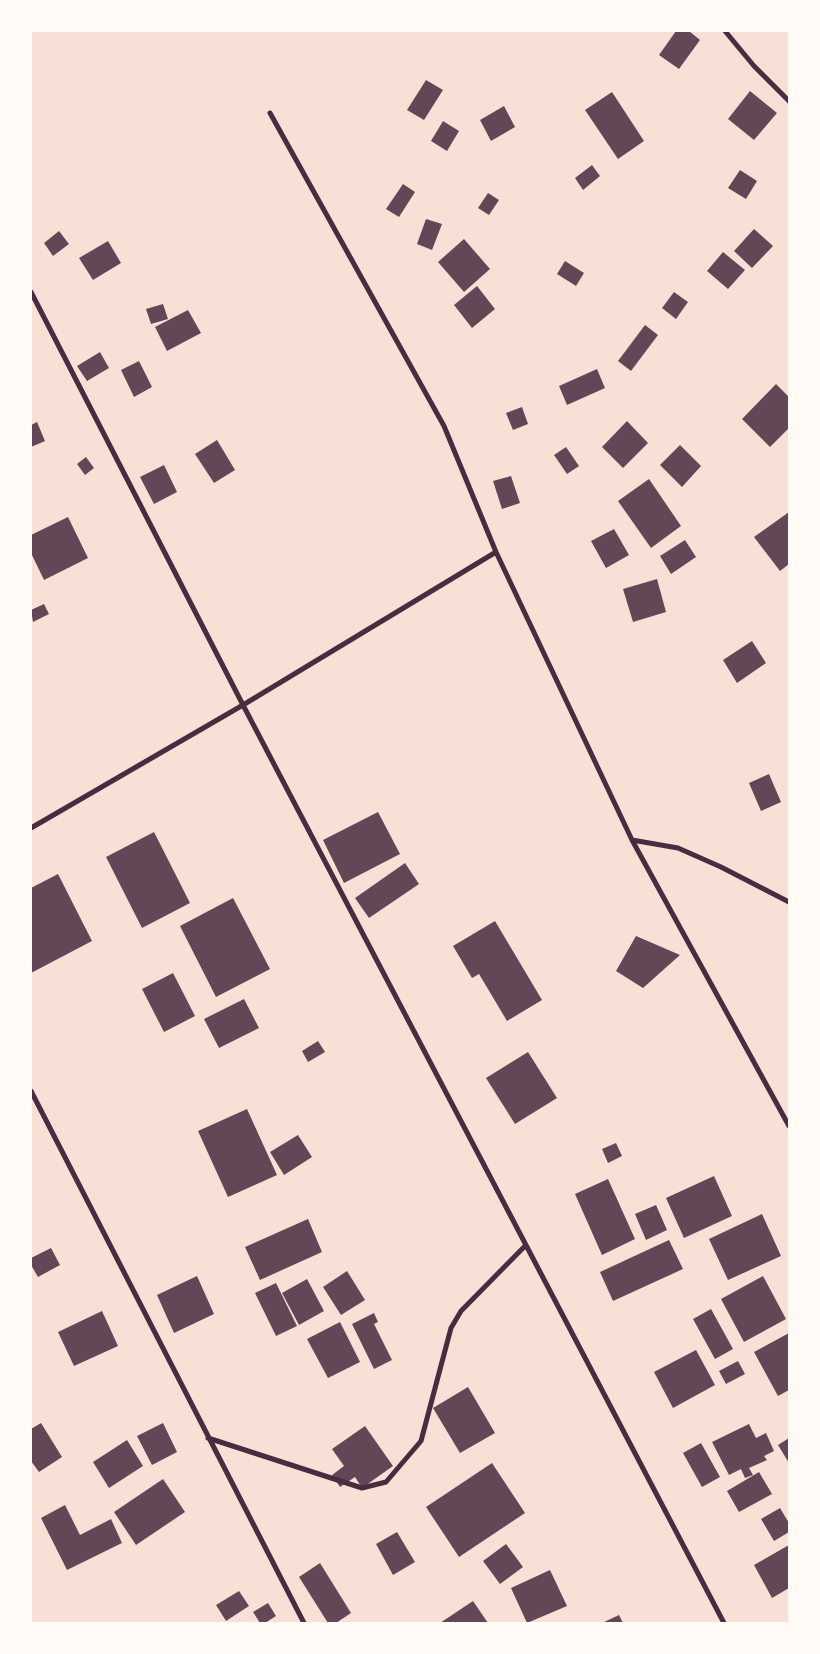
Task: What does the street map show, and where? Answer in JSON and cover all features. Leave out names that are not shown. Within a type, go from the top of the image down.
[{"type":"street","points":[[725,31],[754,66],[789,101]]},
{"type":"street","points":[[270,113],[444,426],[496,552],[632,840],[789,1126]]},
{"type":"street","points":[[31,292],[243,704],[724,1623]]},
{"type":"street","points":[[31,828],[243,704],[496,552]]},
{"type":"street","points":[[632,840],[678,848],[722,867],[789,902]]},
{"type":"street","points":[[31,1091],[304,1623]]},
{"type":"street","points":[[208,1438],[362,1488],[386,1482],[421,1441],[451,1328],[461,1311],[526,1245]]},
{"type":"building","points":[[676,31],[689,31],[700,40],[679,69],[659,55]]},
{"type":"building","points":[[426,80],[443,90],[424,120],[407,110]]},
{"type":"building","points":[[750,91],[777,113],[754,140],[728,119]]},
{"type":"building","points":[[612,92],[644,141],[618,159],[585,110]]},
{"type":"building","points":[[504,106],[515,127],[491,141],[480,120]]},
{"type":"building","points":[[443,121],[459,131],[447,151],[431,141]]},
{"type":"building","points":[[592,165],[600,176],[583,190],[575,178]]},
{"type":"building","points":[[740,170],[757,181],[746,199],[728,188]]},
{"type":"building","points":[[403,184],[415,192],[399,217],[386,209]]},
{"type":"building","points":[[488,193],[499,200],[489,215],[478,208]]},
{"type":"building","points":[[426,219],[442,224],[432,250],[417,244]]},
{"type":"building","points":[[754,229],[773,246],[752,268],[734,251]]},
{"type":"building","points":[[59,231],[69,244],[53,256],[44,243]]},
{"type":"building","points":[[464,239],[490,269],[464,292],[438,262]]},
{"type":"building","points":[[108,241],[121,263],[93,280],[79,258]]},
{"type":"building","points":[[723,252],[745,270],[728,289],[707,271]]},
{"type":"building","points":[[565,261],[584,273],[576,286],[557,274]]},
{"type":"building","points":[[477,286],[495,309],[472,328],[454,305]]},
{"type":"building","points":[[674,292],[688,302],[676,319],[662,308]]},
{"type":"building","points":[[163,304],[168,319],[151,324],[146,309]]},
{"type":"building","points":[[188,310],[201,333],[167,351],[155,327]]},
{"type":"building","points":[[645,325],[658,335],[631,371],[618,361]]},
{"type":"building","points":[[100,352],[109,368],[87,381],[77,366]]},
{"type":"building","points":[[139,361],[152,387],[134,397],[121,370]]},
{"type":"building","points":[[597,369],[605,388],[567,405],[559,386]]},
{"type":"building","points":[[776,384],[789,397],[789,428],[770,447],[742,419]]},
{"type":"building","points":[[522,407],[528,424],[513,430],[506,413]]},
{"type":"building","points":[[627,421],[648,443],[623,468],[602,447]]},
{"type":"building","points":[[37,422],[45,441],[31,447],[31,425]]},
{"type":"building","points":[[217,440],[235,470],[214,483],[195,454]]},
{"type":"building","points":[[680,445],[701,466],[682,487],[660,465]]},
{"type":"building","points":[[566,447],[579,466],[567,474],[554,455]]},
{"type":"building","points":[[86,457],[94,468],[85,475],[77,464]]},
{"type":"building","points":[[164,465],[177,492],[154,504],[140,477]]},
{"type":"building","points":[[511,476],[520,503],[502,509],[493,481]]},
{"type":"building","points":[[649,479],[681,526],[651,548],[618,501]]},
{"type":"building","points":[[789,512],[789,564],[780,571],[754,537]]},
{"type":"building","points":[[68,517],[88,558],[44,580],[31,553],[31,535]]},
{"type":"building","points":[[614,529],[629,555],[606,568],[591,541]]},
{"type":"building","points":[[685,540],[696,557],[671,574],[660,556]]},
{"type":"building","points":[[657,579],[666,612],[633,622],[623,589]]},
{"type":"building","points":[[44,604],[49,614],[33,622],[31,610]]},
{"type":"building","points":[[752,641],[766,663],[737,683],[723,660]]},
{"type":"building","points":[[769,774],[781,802],[761,811],[749,783]]},
{"type":"building","points":[[378,812],[400,854],[344,883],[323,840]]},
{"type":"building","points":[[154,832],[190,903],[142,928],[106,857]]},
{"type":"building","points":[[405,863],[419,884],[369,918],[355,898]]},
{"type":"building","points":[[58,874],[92,941],[31,973],[31,888]]},
{"type":"building","points":[[233,898],[270,969],[216,997],[180,926]]},
{"type":"building","points":[[495,921],[542,1000],[507,1021],[479,974],[472,978],[453,946]]},
{"type":"building","points":[[636,936],[680,955],[643,988],[616,971]]},
{"type":"building","points":[[173,973],[195,1016],[164,1032],[142,989]]},
{"type":"building","points":[[244,999],[259,1028],[219,1048],[204,1019]]},
{"type":"building","points":[[318,1041],[325,1052],[308,1062],[302,1051]]},
{"type":"building","points":[[528,1052],[557,1098],[515,1124],[486,1078]]},
{"type":"building","points":[[247,1109],[277,1175],[228,1197],[198,1131]]},
{"type":"building","points":[[298,1135],[312,1157],[284,1175],[270,1152]]},
{"type":"building","points":[[616,1143],[622,1156],[608,1163],[602,1149]]},
{"type":"building","points":[[714,1176],[732,1216],[684,1238],[666,1198]]},
{"type":"building","points":[[608,1179],[635,1239],[602,1255],[575,1194]]},
{"type":"building","points":[[656,1205],[667,1230],[646,1240],[635,1214]]},
{"type":"building","points":[[762,1214],[781,1256],[728,1280],[709,1239]]},
{"type":"building","points":[[308,1219],[322,1252],[260,1280],[245,1247]]},
{"type":"building","points":[[669,1240],[683,1269],[613,1301],[600,1272]]},
{"type":"building","points":[[51,1248],[60,1265],[38,1277],[31,1265],[31,1258]]},
{"type":"building","points":[[347,1271],[365,1300],[341,1315],[323,1287]]},
{"type":"building","points":[[197,1276],[214,1314],[174,1333],[157,1295]]},
{"type":"building","points":[[763,1276],[786,1319],[744,1342],[721,1299]]},
{"type":"building","points":[[307,1279],[324,1311],[299,1325],[282,1293]]},
{"type":"building","points":[[276,1283],[297,1326],[276,1336],[255,1293]]},
{"type":"building","points":[[711,1309],[733,1349],[715,1359],[693,1319]]},
{"type":"building","points":[[102,1311],[118,1346],[74,1366],[58,1332]]},
{"type":"building","points":[[374,1313],[378,1322],[374,1324],[392,1360],[374,1369],[352,1324]]},
{"type":"building","points":[[340,1322],[360,1362],[328,1378],[307,1339]]},
{"type":"building","points":[[789,1333],[789,1390],[778,1396],[754,1352]]},
{"type":"building","points":[[696,1350],[715,1385],[673,1408],[654,1372]]},
{"type":"building","points":[[738,1361],[745,1374],[726,1384],[719,1371]]},
{"type":"building","points":[[468,1387],[495,1433],[460,1453],[433,1408]]},
{"type":"building","points":[[41,1423],[62,1457],[39,1472],[31,1461],[31,1429]]},
{"type":"building","points":[[163,1423],[177,1452],[152,1465],[137,1436]]},
{"type":"building","points":[[749,1424],[756,1438],[766,1433],[774,1451],[764,1456],[767,1460],[749,1468],[753,1475],[745,1478],[741,1469],[729,1475],[712,1442]]},
{"type":"building","points":[[365,1426],[393,1466],[362,1488],[355,1477],[340,1487],[332,1475],[344,1466],[332,1449]]},
{"type":"building","points":[[789,1438],[789,1463],[778,1445]]},
{"type":"building","points":[[127,1440],[143,1466],[109,1488],[93,1462]]},
{"type":"building","points":[[701,1443],[720,1477],[702,1487],[683,1453]]},
{"type":"building","points":[[492,1463],[525,1513],[459,1557],[426,1507]]},
{"type":"building","points":[[759,1472],[772,1494],[739,1512],[727,1491]]},
{"type":"building","points":[[163,1479],[185,1512],[136,1545],[114,1512]]},
{"type":"building","points":[[65,1505],[80,1535],[111,1519],[122,1543],[67,1570],[41,1518]]},
{"type":"building","points":[[780,1508],[789,1523],[789,1532],[774,1541],[761,1519]]},
{"type":"building","points":[[397,1532],[415,1562],[393,1575],[376,1544]]},
{"type":"building","points":[[506,1544],[523,1567],[500,1584],[483,1561]]},
{"type":"building","points":[[789,1545],[789,1588],[772,1598],[754,1565]]},
{"type":"building","points":[[320,1563],[351,1613],[336,1623],[328,1623],[299,1577]]},
{"type":"building","points":[[550,1570],[567,1606],[527,1623],[511,1588]]},
{"type":"building","points":[[239,1591],[249,1606],[226,1621],[216,1605]]},
{"type":"building","points":[[473,1601],[488,1623],[440,1623]]},
{"type":"building","points":[[268,1603],[276,1616],[265,1623],[260,1623],[253,1612]]},
{"type":"building","points":[[619,1615],[623,1623],[602,1623]]}]
